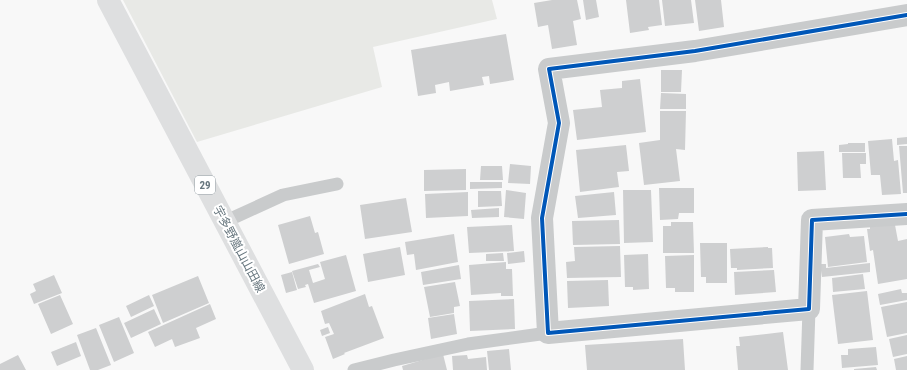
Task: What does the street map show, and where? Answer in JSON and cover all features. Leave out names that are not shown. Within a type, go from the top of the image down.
[{"type":"main road","name":"宇多野嵐山山田線","points":[[108,0],[224,222],[297,368]]},
{"type":"street","points":[[907,15],[695,51],[549,69],[559,122],[542,218],[548,333],[809,308],[812,220],[907,214]]},
{"type":"lane","points":[[224,222],[284,195],[337,184]]},
{"type":"lane","points":[[807,370],[809,308]]},
{"type":"lane","points":[[354,370],[468,344],[548,333]]},
{"type":"shaded area","points":[[123,0],[492,0],[497,19],[373,47],[382,87],[197,142]]},
{"type":"building","points":[[552,0],[577,0],[581,19],[573,21],[577,45],[552,49],[548,25],[538,27],[534,3]]},
{"type":"building","points":[[583,0],[596,0],[599,17],[586,20]]},
{"type":"building","points":[[626,0],[659,0],[662,25],[648,27],[649,30],[630,33]]},
{"type":"building","points":[[662,0],[691,0],[694,23],[665,26]]},
{"type":"building","points":[[695,0],[721,0],[724,27],[699,31]]},
{"type":"building","points":[[506,34],[514,80],[490,84],[489,76],[482,77],[484,85],[450,91],[449,82],[435,85],[436,93],[418,96],[411,50]]},
{"type":"building","points":[[661,70],[682,70],[681,92],[661,92]]},
{"type":"building","points":[[640,79],[646,132],[577,140],[573,110],[602,107],[600,90],[622,88],[622,81]]},
{"type":"building","points":[[661,93],[686,94],[686,109],[660,109]]},
{"type":"building","points":[[660,111],[686,111],[685,150],[676,149],[680,181],[644,185],[639,143],[660,140]]},
{"type":"building","points":[[907,137],[907,144],[897,145],[897,138]]},
{"type":"building","points":[[892,139],[894,161],[898,160],[901,194],[882,195],[880,175],[871,175],[868,141]]},
{"type":"building","points":[[848,143],[865,143],[865,152],[839,152],[839,145]]},
{"type":"building","points":[[626,145],[629,171],[617,172],[619,187],[580,192],[576,150]]},
{"type":"building","points":[[899,146],[907,146],[907,193],[903,193]]},
{"type":"building","points":[[824,151],[826,190],[798,191],[797,152]]},
{"type":"building","points":[[842,153],[866,153],[866,164],[860,164],[861,178],[843,178]]},
{"type":"building","points":[[510,164],[531,166],[530,184],[508,183]]},
{"type":"building","points":[[481,166],[502,166],[503,180],[480,180]]},
{"type":"building","points":[[466,169],[466,190],[424,191],[424,170]]},
{"type":"building","points":[[470,182],[502,182],[502,188],[470,189]]},
{"type":"building","points":[[659,188],[694,188],[694,213],[679,213],[678,219],[660,220]]},
{"type":"building","points":[[506,190],[526,193],[524,219],[504,217]]},
{"type":"building","points":[[623,190],[651,190],[653,242],[624,243]]},
{"type":"building","points":[[478,191],[501,191],[502,206],[478,207]]},
{"type":"building","points":[[468,192],[468,216],[426,218],[425,194]]},
{"type":"building","points":[[614,192],[616,215],[578,218],[575,196]]},
{"type":"building","points":[[406,198],[412,232],[365,239],[360,205]]},
{"type":"building","points":[[499,208],[499,217],[472,218],[471,210]]},
{"type":"building","points":[[310,216],[315,233],[318,232],[324,254],[289,264],[278,225]]},
{"type":"building","points":[[619,220],[620,244],[573,245],[572,221]]},
{"type":"building","points":[[671,222],[693,222],[694,253],[663,253],[663,226],[671,226]]},
{"type":"building","points":[[512,225],[514,251],[469,253],[467,227]]},
{"type":"building","points":[[895,225],[898,241],[907,239],[907,279],[878,284],[873,250],[870,251],[867,229],[870,229],[870,227]]},
{"type":"building","points":[[454,234],[458,262],[416,270],[414,254],[407,255],[405,242]]},
{"type":"building","points":[[849,234],[850,237],[864,236],[867,262],[828,267],[825,237]]},
{"type":"building","points":[[700,243],[727,243],[727,283],[706,283],[706,277],[701,277]]},
{"type":"building","points":[[620,246],[621,277],[567,278],[566,262],[575,261],[574,247]]},
{"type":"building","points":[[400,247],[405,275],[368,282],[363,254]]},
{"type":"building","points":[[772,248],[773,268],[737,270],[737,268],[731,268],[730,249]]},
{"type":"building","points":[[524,251],[525,262],[508,264],[507,253]]},
{"type":"building","points":[[503,253],[504,261],[486,261],[486,254]]},
{"type":"building","points":[[648,254],[649,289],[633,290],[633,287],[625,287],[624,255]]},
{"type":"building","points":[[346,255],[356,291],[314,303],[308,284],[305,285],[306,287],[298,289],[292,271],[318,264],[320,267],[309,270],[313,283],[325,279],[320,262]]},
{"type":"building","points":[[694,255],[694,292],[675,292],[675,288],[666,288],[665,256]]},
{"type":"building","points":[[506,262],[506,269],[512,269],[513,296],[501,296],[501,293],[471,295],[469,265]]},
{"type":"building","points":[[870,263],[870,272],[822,277],[820,264],[826,264],[826,268]]},
{"type":"building","points":[[459,265],[461,279],[423,285],[421,272]]},
{"type":"building","points":[[774,270],[776,292],[735,295],[734,272]]},
{"type":"building","points":[[292,272],[297,290],[286,293],[281,275]]},
{"type":"building","points":[[863,274],[865,289],[833,292],[832,278]]},
{"type":"building","points":[[54,275],[62,293],[34,304],[30,294],[36,291],[33,284]]},
{"type":"building","points":[[198,276],[209,303],[163,323],[152,295]]},
{"type":"building","points":[[608,280],[609,306],[568,308],[567,281]]},
{"type":"building","points":[[455,282],[460,306],[454,307],[454,313],[430,317],[424,287]]},
{"type":"building","points":[[901,289],[902,293],[907,293],[907,300],[880,305],[878,294]]},
{"type":"building","points":[[867,291],[873,340],[838,344],[832,295]]},
{"type":"building","points":[[365,294],[369,307],[372,306],[384,338],[344,353],[345,354],[333,359],[325,337],[334,334],[329,323],[325,324],[321,311]]},
{"type":"building","points":[[60,295],[73,324],[51,334],[38,304]]},
{"type":"building","points":[[149,295],[154,306],[131,317],[126,306]]},
{"type":"building","points":[[514,299],[515,329],[470,331],[469,301]]},
{"type":"building","points":[[907,302],[907,333],[887,337],[881,307]]},
{"type":"building","points":[[210,304],[216,319],[196,328],[200,338],[175,347],[172,339],[155,347],[148,332]]},
{"type":"building","points":[[154,309],[161,324],[131,338],[124,323]]},
{"type":"building","points":[[454,314],[457,334],[431,339],[428,318]]},
{"type":"building","points":[[119,317],[134,353],[114,362],[99,325]]},
{"type":"building","points":[[328,327],[330,333],[322,336],[320,330]]},
{"type":"building","points":[[96,328],[111,365],[98,370],[90,370],[77,335]]},
{"type":"building","points":[[783,332],[788,370],[738,370],[736,346],[740,346],[739,337]]},
{"type":"building","points":[[907,335],[907,354],[893,357],[889,339]]},
{"type":"building","points":[[683,339],[685,370],[587,370],[585,345]]},
{"type":"building","points":[[76,342],[81,356],[57,366],[51,352]]},
{"type":"building","points":[[876,347],[878,365],[842,368],[841,355],[848,355],[848,349]]},
{"type":"building","points":[[509,349],[511,370],[489,370],[487,351]]},
{"type":"building","points":[[443,354],[447,370],[403,370],[402,366]]},
{"type":"building","points":[[18,355],[26,370],[0,370],[0,364]]},
{"type":"building","points":[[467,355],[468,359],[486,357],[487,370],[453,370],[452,356]]},
{"type":"building","points":[[907,356],[907,370],[896,370],[894,359]]},
{"type":"building","points":[[876,367],[877,370],[854,370],[854,369]]},
{"type":"cycle path","points":[[907,15],[695,51],[549,69],[559,123],[542,218],[548,333],[809,309],[812,220],[907,214]]}]
